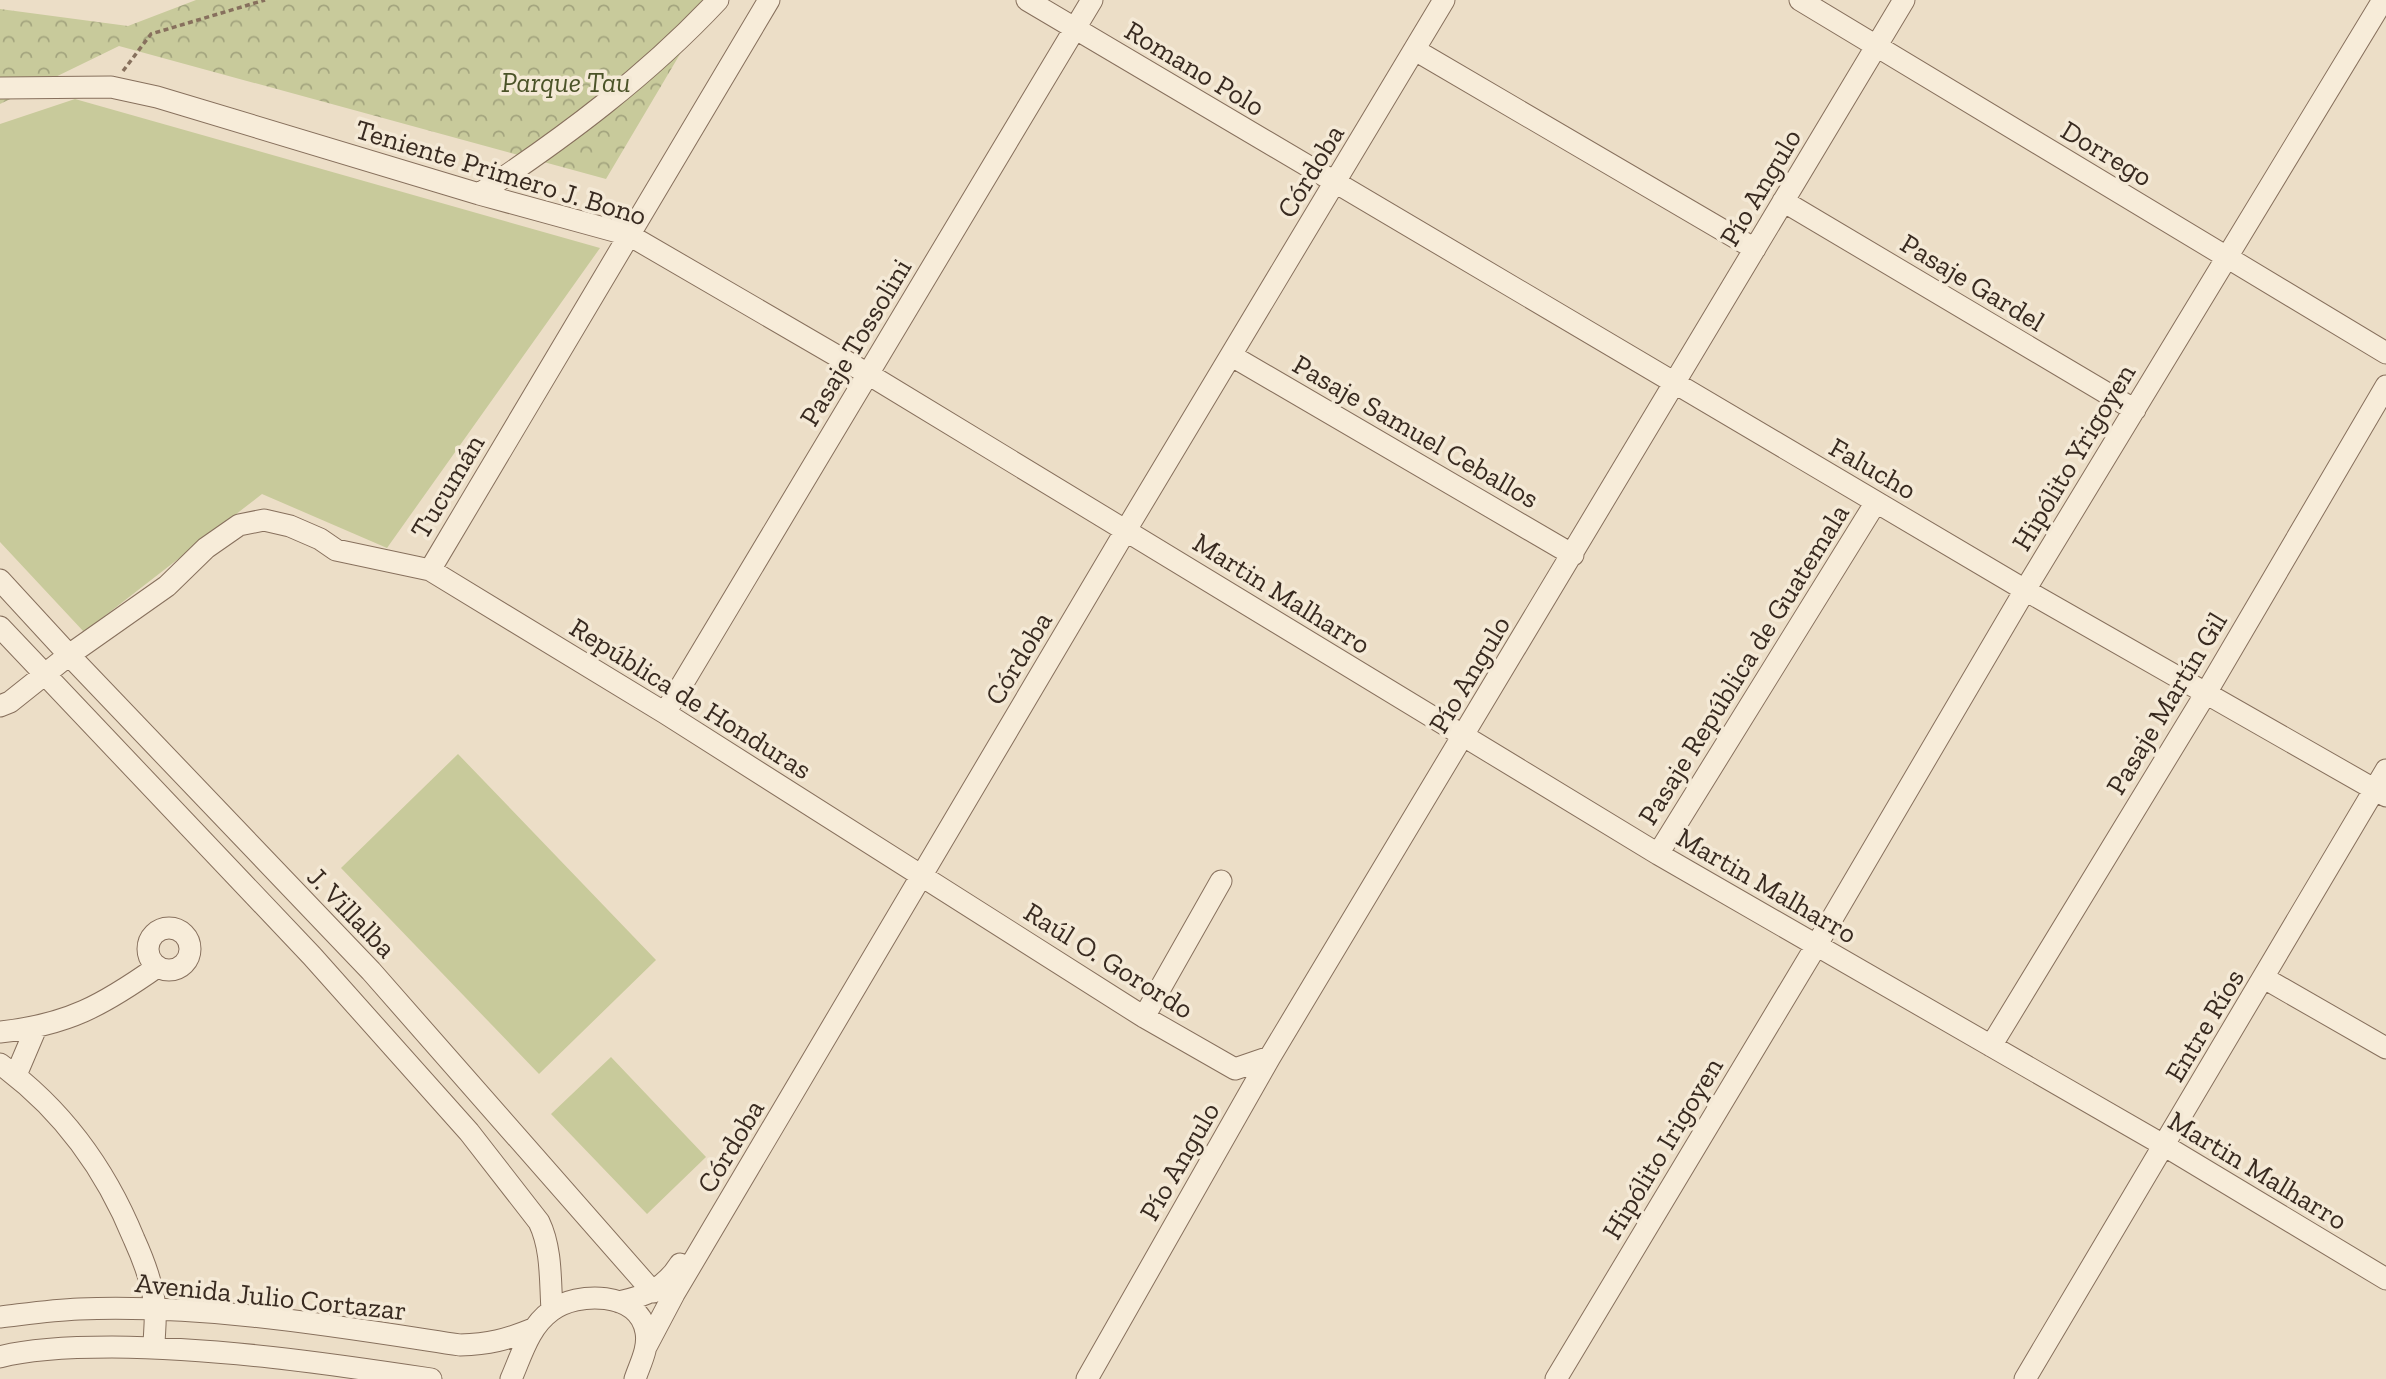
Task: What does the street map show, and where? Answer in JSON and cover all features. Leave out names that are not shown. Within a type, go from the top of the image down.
[{"type":"street","points":[[479,194],[548,148],[640,77],[718,0]]},
{"type":"street","name":"Tucumán","points":[[0,706],[10,702],[69,655],[167,586],[206,548],[239,525],[264,520],[290,526],[336,550],[429,570],[769,0]]},
{"type":"street","name":"Romano Polo","points":[[1027,0],[1329,180]]},
{"type":"street","name":"Pasaje Tossolini","points":[[666,713],[1092,0]]},
{"type":"street","name":"Córdoba","points":[[1121,527],[1232,356],[1428,0]]},
{"type":"street","name":"Córdoba","points":[[619,1302],[653,1292],[665,1284],[680,1266],[1329,180],[1415,50],[1444,0]]},
{"type":"street","name":"Dorrego","points":[[1800,0],[2386,353]]},
{"type":"street","name":"Pío Angulo","points":[[1087,1379],[1270,1057],[1904,0]]},
{"type":"street","name":"Hipólito Yrigoyen","points":[[1816,946],[2025,590],[2384,0]]},
{"type":"street","points":[[1415,50],[1755,249]]},
{"type":"street","name":"Teniente Primero J. Bono","points":[[0,88],[111,87],[157,97],[479,194],[629,235],[868,374],[1121,527]]},
{"type":"street","name":"Falucho","points":[[1329,180],[2025,590],[2380,792]]},
{"type":"street","name":"Pasaje Gardel","points":[[1783,201],[2135,410]]},
{"type":"street","name":"Pasaje Samuel Ceballos","points":[[1232,356],[1573,555]]},
{"type":"street","name":"Pasaje Martín Gil","points":[[1991,1046],[2206,693],[2386,386]]},
{"type":"street","name":"Pasaje República de Guatemala","points":[[1658,854],[1876,502]]},
{"type":"street","name":"Martin Malharro","points":[[1121,527],[1658,854],[2165,1146],[2386,1279]]},
{"type":"street","name":"República de Honduras","points":[[429,570],[666,713],[917,872]]},
{"type":"street","name":"J. Villalba","points":[[0,580],[370,971],[653,1292]]},
{"type":"street","points":[[0,627],[312,956],[469,1132],[539,1222],[548,1249],[552,1310]]},
{"type":"street","name":"Entre Ríos","points":[[2025,1379],[2264,978],[2380,792],[2386,770]]},
{"type":"street","name":"Córdoba","points":[[635,1379],[646,1347],[669,1303],[917,872]]},
{"type":"street","name":"Raúl O. Gorordo","points":[[917,872],[1144,1017],[1235,1069],[1270,1057]]},
{"type":"street","points":[[1144,1017],[1221,881]]},
{"type":"street","name":"Hipólito Irigoyen","points":[[1556,1379],[1816,946]]},
{"type":"street","points":[[0,1032],[36,1028],[81,1013],[114,997],[157,967]]},
{"type":"street","points":[[2264,978],[2386,1048]]},
{"type":"street","points":[[36,1028],[8,1069],[54,1109],[94,1158],[124,1213],[142,1256],[156,1309],[154,1347]]},
{"type":"street","points":[[460,1071],[462,1110],[469,1132]]},
{"type":"street","points":[[511,1379],[533,1329],[552,1310],[572,1299],[597,1298],[619,1302],[628,1307],[642,1322],[646,1332],[646,1347]]},
{"type":"street","name":"Avenida Julio Cortazar","points":[[0,1317],[78,1309],[156,1309],[256,1317],[460,1345],[489,1344],[533,1329]]},
{"type":"street","points":[[358,1374],[365,1331]]},
{"type":"street","points":[[0,1356],[80,1347],[154,1347],[252,1355],[358,1374],[431,1379]]},
{"type":"path","points":[[111,87],[151,34],[265,0]]},
{"type":"green space","name":"Parque Tau","points":[[196,0],[712,0],[606,179],[119,46],[0,104],[0,9],[128,26]]},
{"type":"green space","points":[[75,99],[600,248],[387,548],[262,494],[84,632],[0,542],[0,124]]},
{"type":"green space","points":[[458,754],[656,960],[539,1074],[341,868]]},
{"type":"green space","points":[[611,1057],[706,1157],[647,1214],[551,1114]]}]
